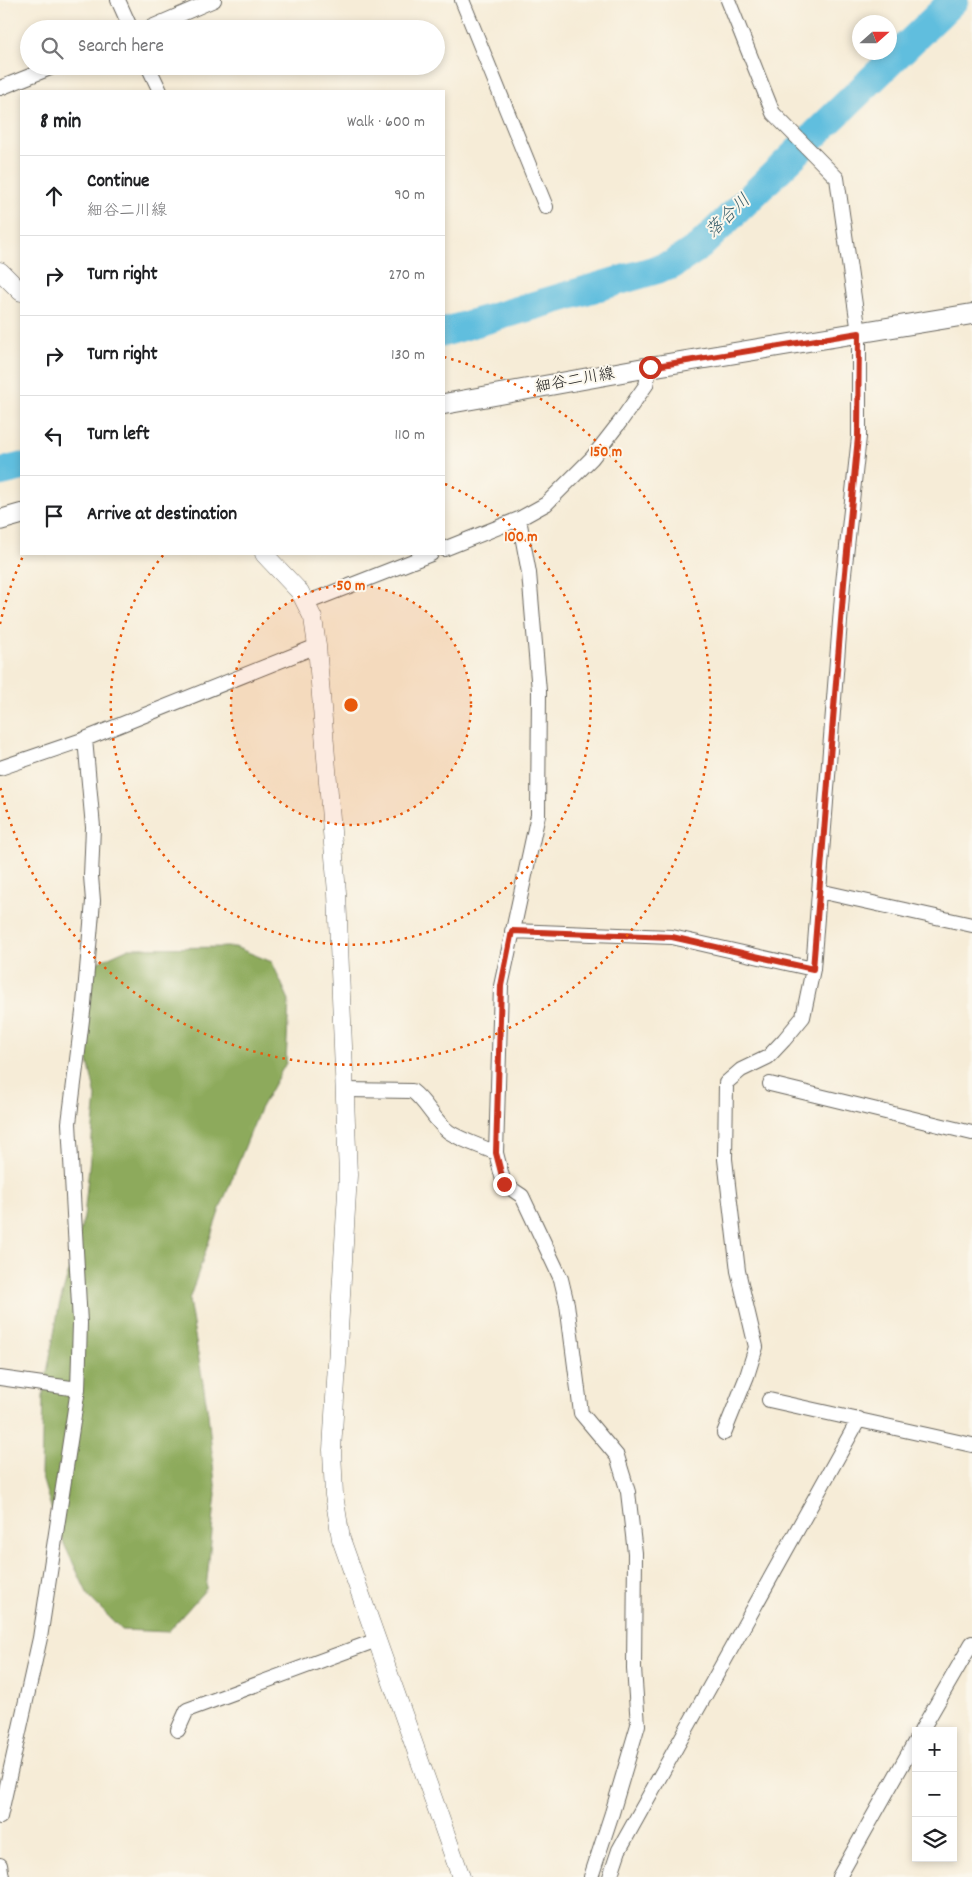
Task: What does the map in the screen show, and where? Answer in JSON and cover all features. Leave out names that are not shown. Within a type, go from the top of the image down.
[{"type":"main road","name":"細谷二川線","points":[[445,404],[650,367],[972,314]]},
{"type":"main road","points":[[0,520],[20,514]]},
{"type":"street","points":[[118,0],[127,20]]},
{"type":"street","points":[[168,20],[214,0]]},
{"type":"street","points":[[462,0],[546,208]]},
{"type":"street","points":[[724,1433],[747,1376],[756,1347],[738,1270],[725,1159],[726,1084],[740,1070],[768,1057],[803,1017],[813,969],[844,583],[858,437],[859,333],[837,178],[773,113],[728,0]]},
{"type":"street","points":[[0,88],[32,75]]},
{"type":"street","points":[[152,75],[160,90]]},
{"type":"street","points":[[0,271],[20,291]]},
{"type":"street","points":[[445,549],[519,519],[546,504],[592,458],[646,385],[650,367]]},
{"type":"street","points":[[519,519],[529,573],[539,691],[538,815],[535,836],[501,986],[496,1153],[504,1184],[522,1196],[560,1279],[567,1304],[581,1413],[617,1456],[628,1492],[635,1553],[634,1668],[638,1725],[591,1877]]},
{"type":"street","points":[[265,555],[300,592],[313,618],[317,646],[337,893],[348,1175],[332,1450],[334,1495],[341,1539],[461,1877]]},
{"type":"street","points":[[306,603],[428,555]]},
{"type":"street","points":[[0,768],[85,739],[317,646]]},
{"type":"street","points":[[0,1817],[4,1772],[40,1638],[78,1389],[80,1323],[69,1123],[84,1004],[93,901],[91,876],[93,827],[85,739]]},
{"type":"street","points":[[819,890],[972,925]]},
{"type":"street","points":[[512,931],[672,937],[813,969]]},
{"type":"street","points":[[770,1084],[972,1133]]},
{"type":"street","points":[[344,1090],[412,1091],[421,1097],[443,1126],[450,1132],[496,1153]]},
{"type":"street","points":[[0,1378],[78,1389]]},
{"type":"street","points":[[769,1400],[972,1445]]},
{"type":"street","points":[[610,1877],[619,1850],[859,1419]]},
{"type":"street","points":[[178,1730],[187,1710],[377,1640]]},
{"type":"street","points":[[923,1727],[972,1643]]},
{"type":"street","points":[[839,1877],[912,1747]]},
{"type":"street","points":[[0,1865],[2,1877]]},
{"type":"green space","points":[[235,947],[272,962],[289,1000],[286,1063],[260,1109],[220,1209],[189,1300],[208,1413],[216,1494],[206,1589],[168,1632],[122,1630],[89,1597],[58,1531],[41,1474],[43,1395],[59,1306],[84,1217],[96,1097],[80,1025],[89,966],[129,948]]},
{"type":"waterway","name":"落合川","points":[[445,332],[672,265],[700,246],[954,0]]},
{"type":"waterway","name":"落合川","points":[[0,472],[20,467]]},
{"type":"route","points":[[504,1184],[496,1153],[501,986],[512,931],[672,937],[813,969],[844,583],[858,437],[859,333],[650,367]]}]
